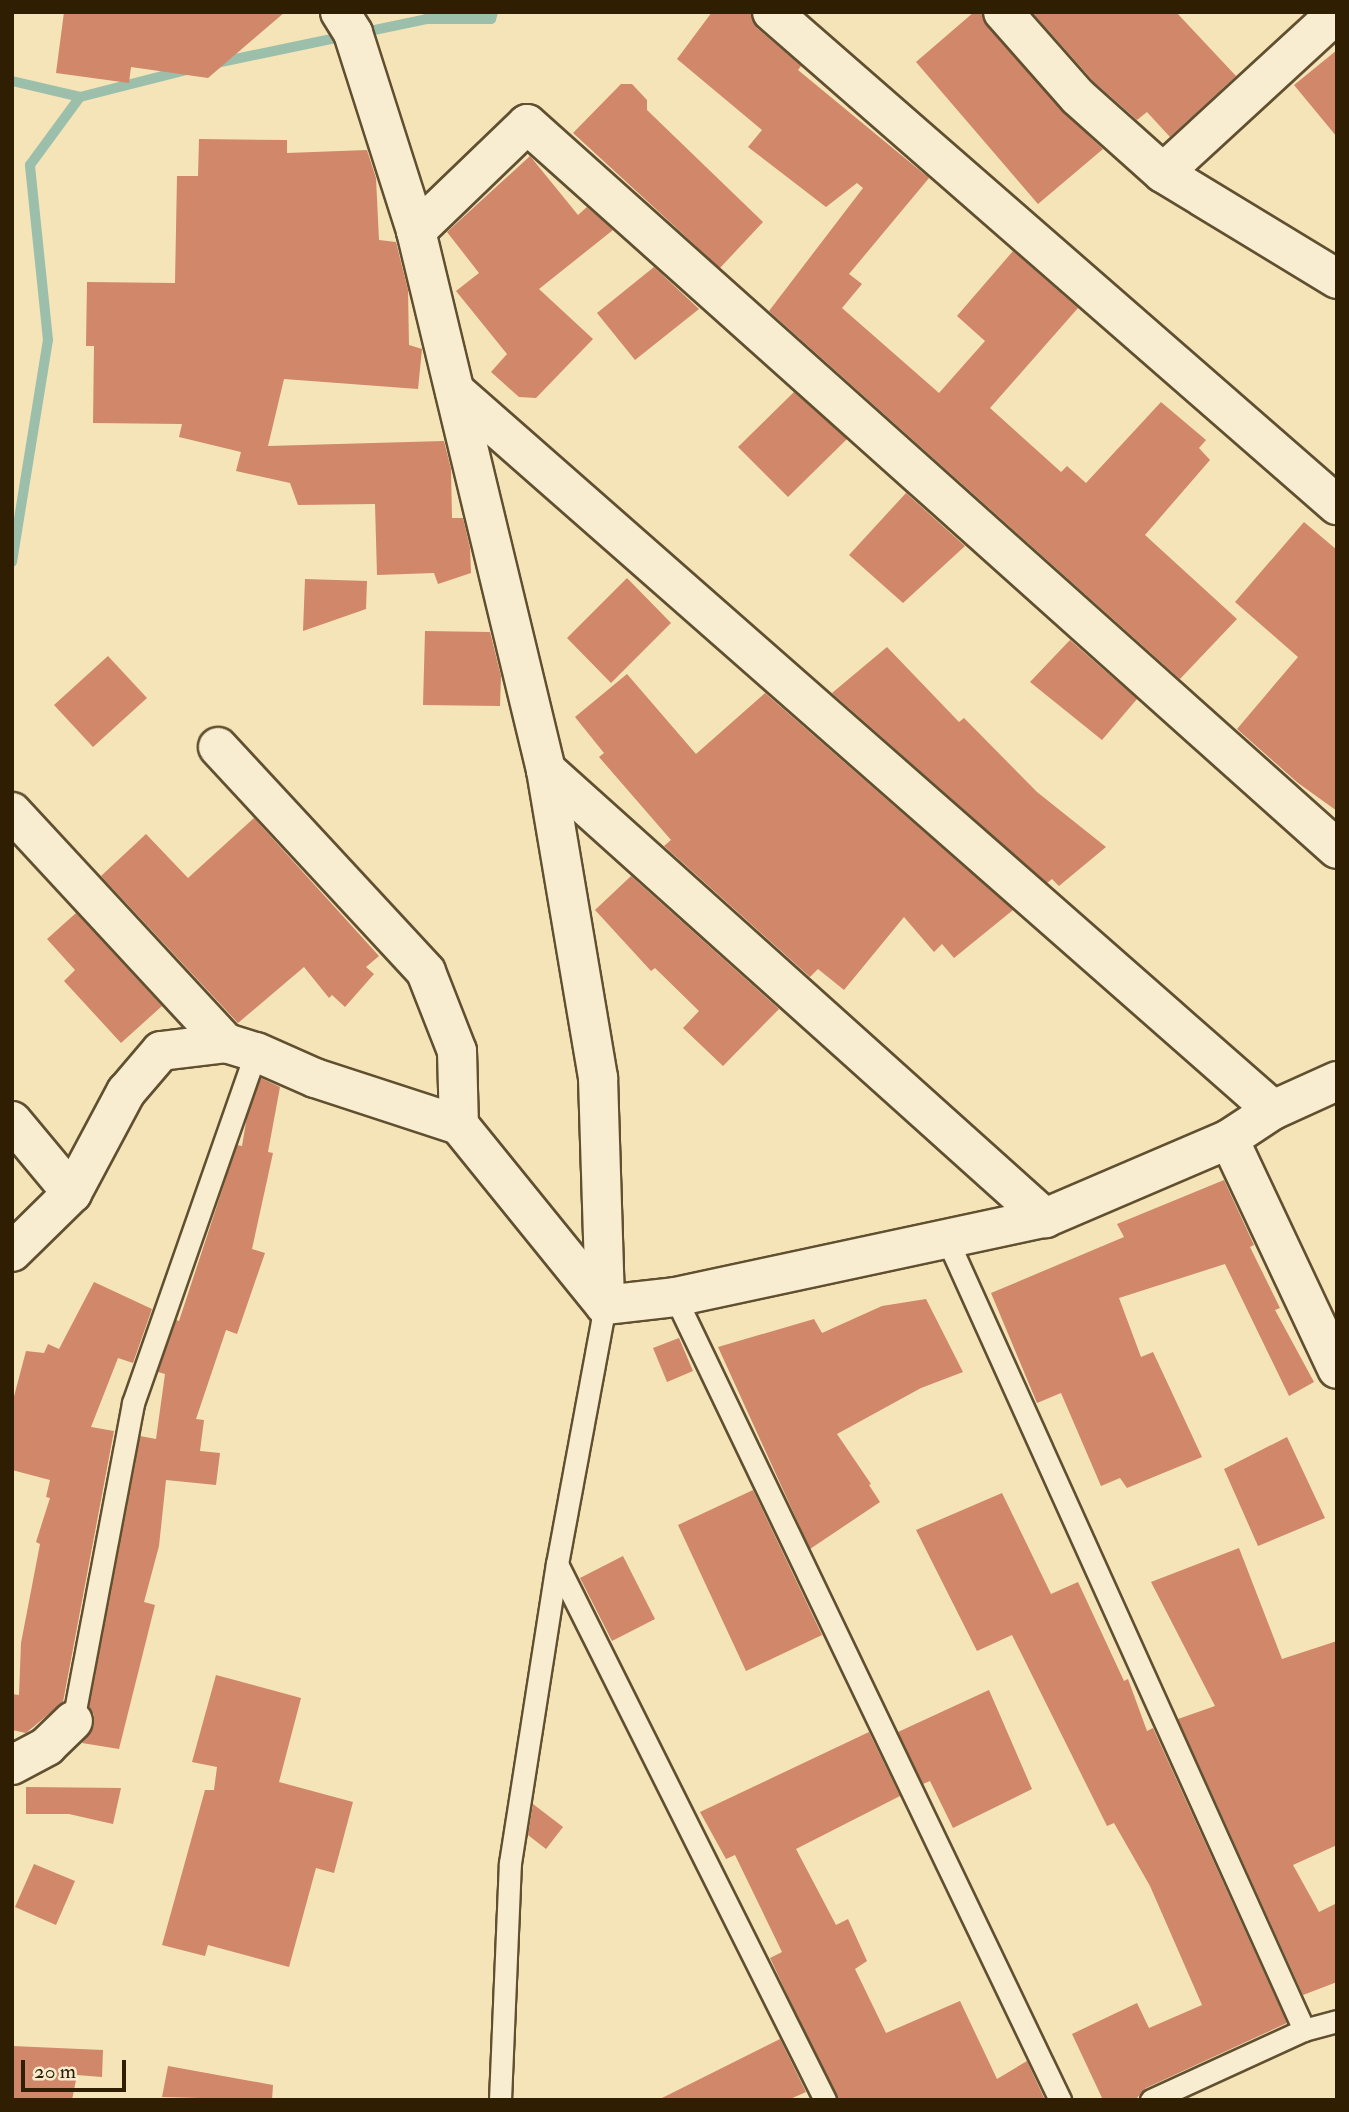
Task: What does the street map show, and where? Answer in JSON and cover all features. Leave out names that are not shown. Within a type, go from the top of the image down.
[{"type":"street","points":[[340,12],[353,33],[416,230],[546,770],[598,1078],[605,1305]]},
{"type":"street","points":[[772,12],[1337,505]]},
{"type":"street","points":[[1003,12],[1078,97],[1163,173],[1337,279]]},
{"type":"street","points":[[1163,173],[1337,13]]},
{"type":"street","points":[[416,230],[527,124],[1337,849]]},
{"type":"street","points":[[455,391],[1273,1110]]},
{"type":"street","points":[[218,747],[426,972],[457,1051],[459,1125]]},
{"type":"street","points":[[546,770],[1045,1218]]},
{"type":"street","points":[[12,812],[241,1047],[315,1078],[459,1125],[605,1305]]},
{"type":"street","points":[[12,1252],[72,1193],[126,1092],[161,1051],[241,1047]]},
{"type":"street","points":[[605,1305],[675,1297],[1045,1218],[1229,1139],[1273,1110],[1337,1081]]},
{"type":"street","points":[[12,1121],[72,1193]]},
{"type":"street","points":[[1229,1139],[1337,1369]]},
{"type":"street","points":[[12,1765],[47,1746],[73,1721]]},
{"type":"lane","points":[[73,1721],[133,1403],[241,1047]]},
{"type":"lane","points":[[946,1237],[1304,2029]]},
{"type":"lane","points":[[675,1297],[1060,2100]]},
{"type":"lane","points":[[500,2100],[510,1863],[557,1564],[605,1305]]},
{"type":"lane","points":[[557,1564],[825,2100]]},
{"type":"lane","points":[[1151,2100],[1304,2029],[1337,2021]]},
{"type":"building","points":[[64,12],[285,12],[208,78],[131,67],[129,83],[56,73]]},
{"type":"building","points":[[712,12],[751,12],[757,28],[801,66],[798,70],[929,178],[849,274],[862,284],[842,308],[939,393],[985,341],[957,316],[1013,251],[1078,308],[990,408],[1061,472],[1067,466],[1086,483],[1161,402],[1206,440],[1199,448],[1210,460],[1145,535],[1237,619],[1180,679],[769,311],[863,188],[857,183],[826,207],[748,147],[762,130],[677,59]]},
{"type":"building","points":[[974,12],[982,12],[987,26],[1062,111],[1103,149],[1038,204],[916,62]]},
{"type":"building","points":[[1032,12],[1176,12],[1236,76],[1170,137],[1147,112],[1137,120],[1094,82]]},
{"type":"building","points":[[1337,50],[1337,137],[1294,85]]},
{"type":"building","points":[[621,84],[632,84],[647,100],[647,110],[763,222],[720,268],[573,133]]},
{"type":"building","points":[[199,139],[287,140],[287,153],[367,150],[376,178],[379,240],[396,242],[408,290],[409,345],[422,349],[418,389],[284,379],[268,446],[444,441],[451,469],[452,518],[463,518],[470,548],[471,573],[438,584],[434,573],[377,575],[375,504],[298,505],[290,483],[236,471],[241,452],[179,437],[182,424],[93,423],[94,346],[86,346],[87,282],[175,283],[177,176],[198,176]]},
{"type":"building","points":[[530,156],[578,215],[587,207],[613,230],[539,289],[593,339],[536,398],[519,397],[491,372],[507,354],[456,291],[479,273],[447,232]]},
{"type":"building","points":[[654,267],[699,309],[635,360],[597,313]]},
{"type":"building","points":[[794,392],[847,439],[788,497],[738,447]]},
{"type":"building","points":[[906,493],[965,546],[903,603],[849,555]]},
{"type":"building","points":[[1304,522],[1337,550],[1337,811],[1298,783],[1237,729],[1298,657],[1235,602]]},
{"type":"building","points":[[627,578],[671,623],[611,683],[567,638]]},
{"type":"building","points":[[305,579],[367,581],[366,609],[303,631]]},
{"type":"building","points":[[425,631],[490,632],[501,676],[500,706],[423,705]]},
{"type":"building","points":[[1070,640],[1137,699],[1102,740],[1030,682]]},
{"type":"building","points":[[887,647],[959,722],[964,718],[1037,792],[1106,847],[1059,886],[1052,879],[1047,883],[832,693]]},
{"type":"building","points":[[108,656],[147,698],[93,747],[54,705]]},
{"type":"building","points":[[627,674],[696,754],[765,693],[1013,910],[954,958],[942,944],[934,952],[904,917],[844,990],[818,969],[810,977],[664,846],[671,840],[599,757],[604,753],[575,717]]},
{"type":"building","points":[[254,818],[379,956],[366,967],[374,974],[345,1007],[332,995],[329,998],[304,967],[238,1023],[101,876],[146,834],[188,878]]},
{"type":"building","points":[[631,876],[779,1009],[723,1066],[683,1028],[699,1011],[655,968],[651,971],[595,910]]},
{"type":"building","points":[[76,913],[162,1006],[121,1043],[64,981],[75,970],[47,939]]},
{"type":"building","points":[[261,1078],[280,1087],[268,1152],[273,1153],[252,1249],[265,1253],[237,1334],[226,1330],[196,1419],[204,1420],[200,1451],[220,1453],[216,1485],[166,1480],[159,1546],[144,1602],[155,1605],[119,1749],[82,1743],[94,1726],[94,1715],[89,1706],[140,1436],[156,1439],[165,1374],[158,1372],[176,1320],[179,1321],[237,1145],[242,1146],[247,1116]]},
{"type":"building","points":[[1224,1180],[1254,1245],[1250,1247],[1280,1308],[1275,1310],[1314,1382],[1289,1396],[1225,1264],[1119,1298],[1141,1357],[1153,1352],[1202,1457],[1127,1488],[1120,1478],[1101,1486],[1061,1393],[1037,1403],[991,1293],[1124,1237],[1117,1224]]},
{"type":"building","points":[[94,1282],[152,1309],[133,1363],[118,1358],[91,1427],[114,1431],[63,1702],[26,1733],[12,1730],[12,1694],[19,1695],[21,1643],[40,1544],[36,1542],[50,1498],[46,1497],[50,1480],[12,1470],[12,1404],[26,1351],[44,1353],[48,1344],[59,1349]]},
{"type":"building","points":[[926,1299],[963,1372],[921,1388],[837,1434],[880,1502],[810,1549],[718,1347],[814,1319],[822,1333],[882,1306]]},
{"type":"building","points":[[679,1338],[693,1371],[667,1382],[653,1348]]},
{"type":"building","points":[[1287,1437],[1325,1518],[1258,1546],[1224,1469]]},
{"type":"building","points":[[753,1490],[822,1635],[746,1671],[678,1525]]},
{"type":"building","points":[[1002,1493],[1051,1594],[1078,1582],[1124,1681],[1128,1679],[1147,1731],[1153,1728],[1287,2023],[1146,2088],[1135,2100],[1103,2100],[1072,2034],[1137,2003],[1149,2028],[1202,2005],[1150,1886],[1114,1823],[1107,1826],[1012,1635],[977,1651],[916,1530]]},
{"type":"building","points":[[1239,1548],[1282,1659],[1337,1641],[1337,1845],[1293,1865],[1319,1912],[1337,1903],[1337,1982],[1303,1995],[1178,1719],[1215,1706],[1151,1582]]},
{"type":"building","points":[[623,1556],[655,1619],[612,1641],[580,1578]]},
{"type":"building","points":[[216,1675],[301,1698],[279,1782],[353,1802],[334,1873],[316,1868],[289,1967],[208,1945],[205,1956],[162,1945],[205,1790],[214,1790],[217,1767],[192,1762]]},
{"type":"building","points":[[989,1690],[1032,1789],[953,1828],[930,1781],[923,1784],[898,1732]]},
{"type":"building","points":[[869,1732],[900,1796],[796,1849],[836,1925],[848,1919],[867,1961],[855,1969],[886,2033],[960,2001],[997,2079],[1027,2061],[1045,2100],[838,2100],[794,2009],[770,1958],[782,1952],[735,1855],[726,1859],[700,1812]]},
{"type":"building","points":[[26,1787],[121,1788],[113,1824],[69,1814],[26,1814]]},
{"type":"building","points":[[533,1804],[563,1827],[546,1849],[528,1835]]},
{"type":"building","points":[[34,1864],[75,1881],[56,1925],[15,1907]]},
{"type":"building","points":[[780,2039],[806,2092],[788,2100],[658,2100]]},
{"type":"building","points":[[12,2046],[103,2050],[102,2077],[77,2075],[72,2100],[12,2100]]},
{"type":"building","points":[[168,2066],[273,2085],[272,2100],[162,2097]]},
{"type":"waterway","points":[[216,63],[426,19],[491,19],[493,12]]},
{"type":"waterway","points":[[12,81],[80,97],[186,70]]},
{"type":"waterway","points":[[12,562],[48,340],[30,165],[80,97]]}]
